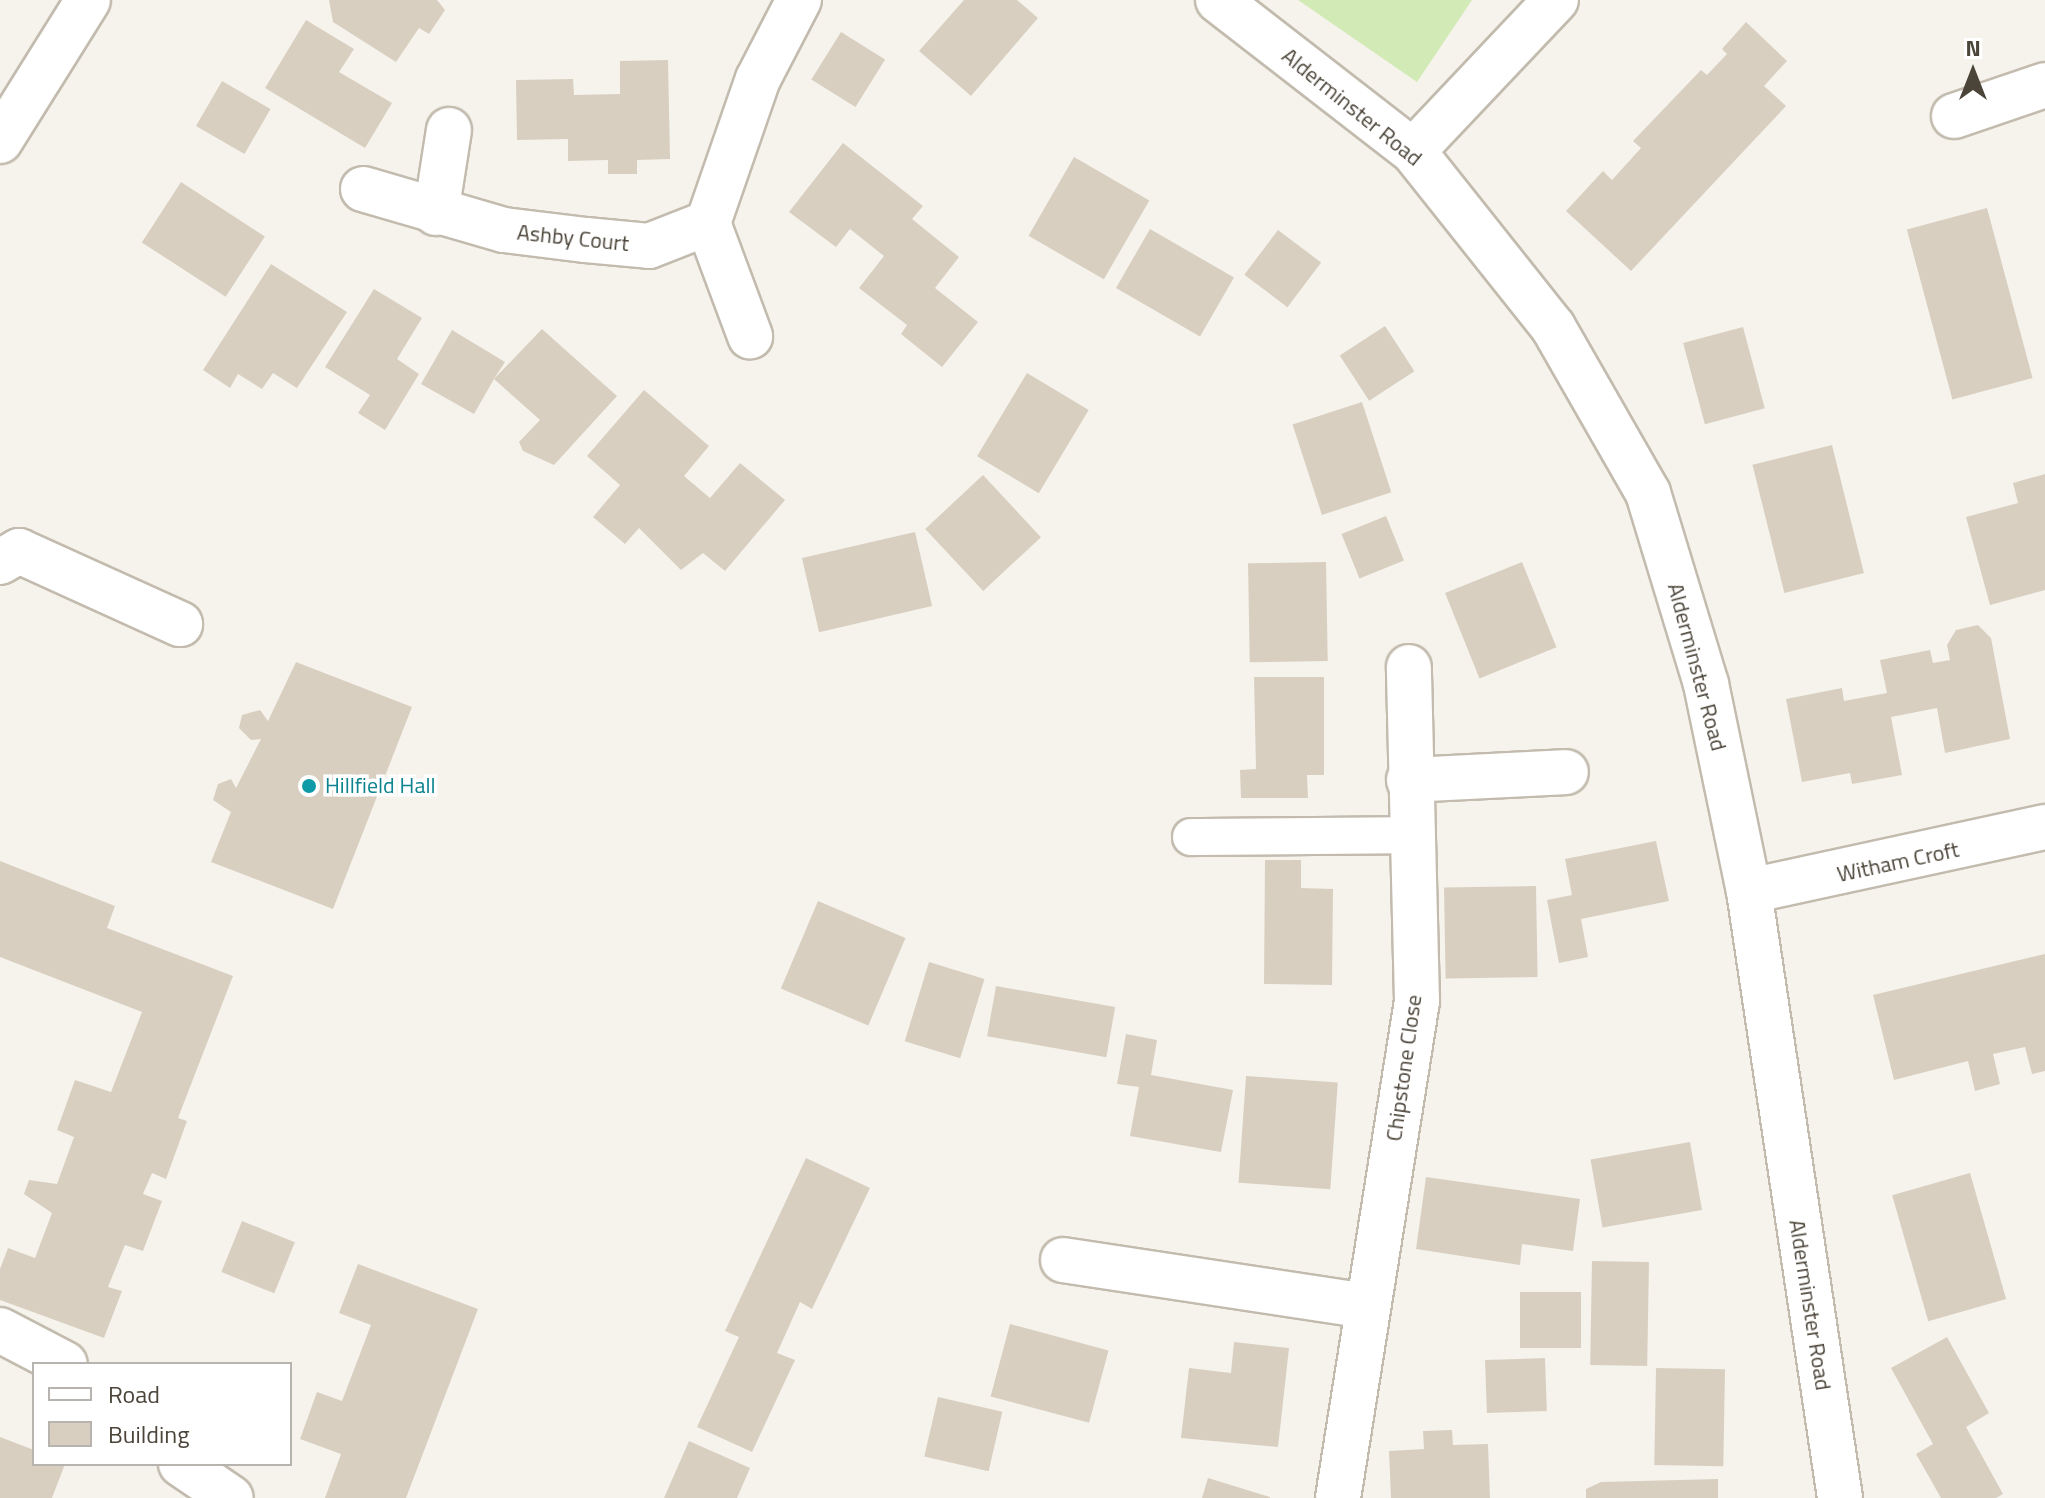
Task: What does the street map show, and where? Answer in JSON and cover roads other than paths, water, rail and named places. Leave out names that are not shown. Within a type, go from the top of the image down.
[{"type":"street","points":[[0,141],[88,0]]},
{"type":"street","points":[[750,336],[708,223],[758,79],[799,0]]},
{"type":"street","name":"Alderminster Road","points":[[1218,0],[1413,151],[1553,327],[1648,493],[1706,684],[1749,891],[1840,1498]]},
{"type":"street","points":[[1413,151],[1556,0]]},
{"type":"street","points":[[1954,116],[2045,85]]},
{"type":"street","points":[[436,213],[449,130]]},
{"type":"street","name":"Ashby Court","points":[[363,189],[436,213],[504,230],[649,246],[708,223]]},
{"type":"street","points":[[0,562],[19,551],[180,624]]},
{"type":"street","name":"Chipstone Close","points":[[1338,1498],[1417,1001],[1409,780],[1409,667]]},
{"type":"street","points":[[1409,780],[1566,772]]},
{"type":"street","name":"Witham Croft","points":[[1749,891],[2045,827]]},
{"type":"street","points":[[1063,1260],[1367,1306]]},
{"type":"street","points":[[0,1330],[61,1362]]},
{"type":"street","points":[[184,1466],[231,1498]]},
{"type":"lane","points":[[1191,837],[1411,835]]},
{"type":"place","name":"Hillfield Hall","points":[[309,786]]}]
